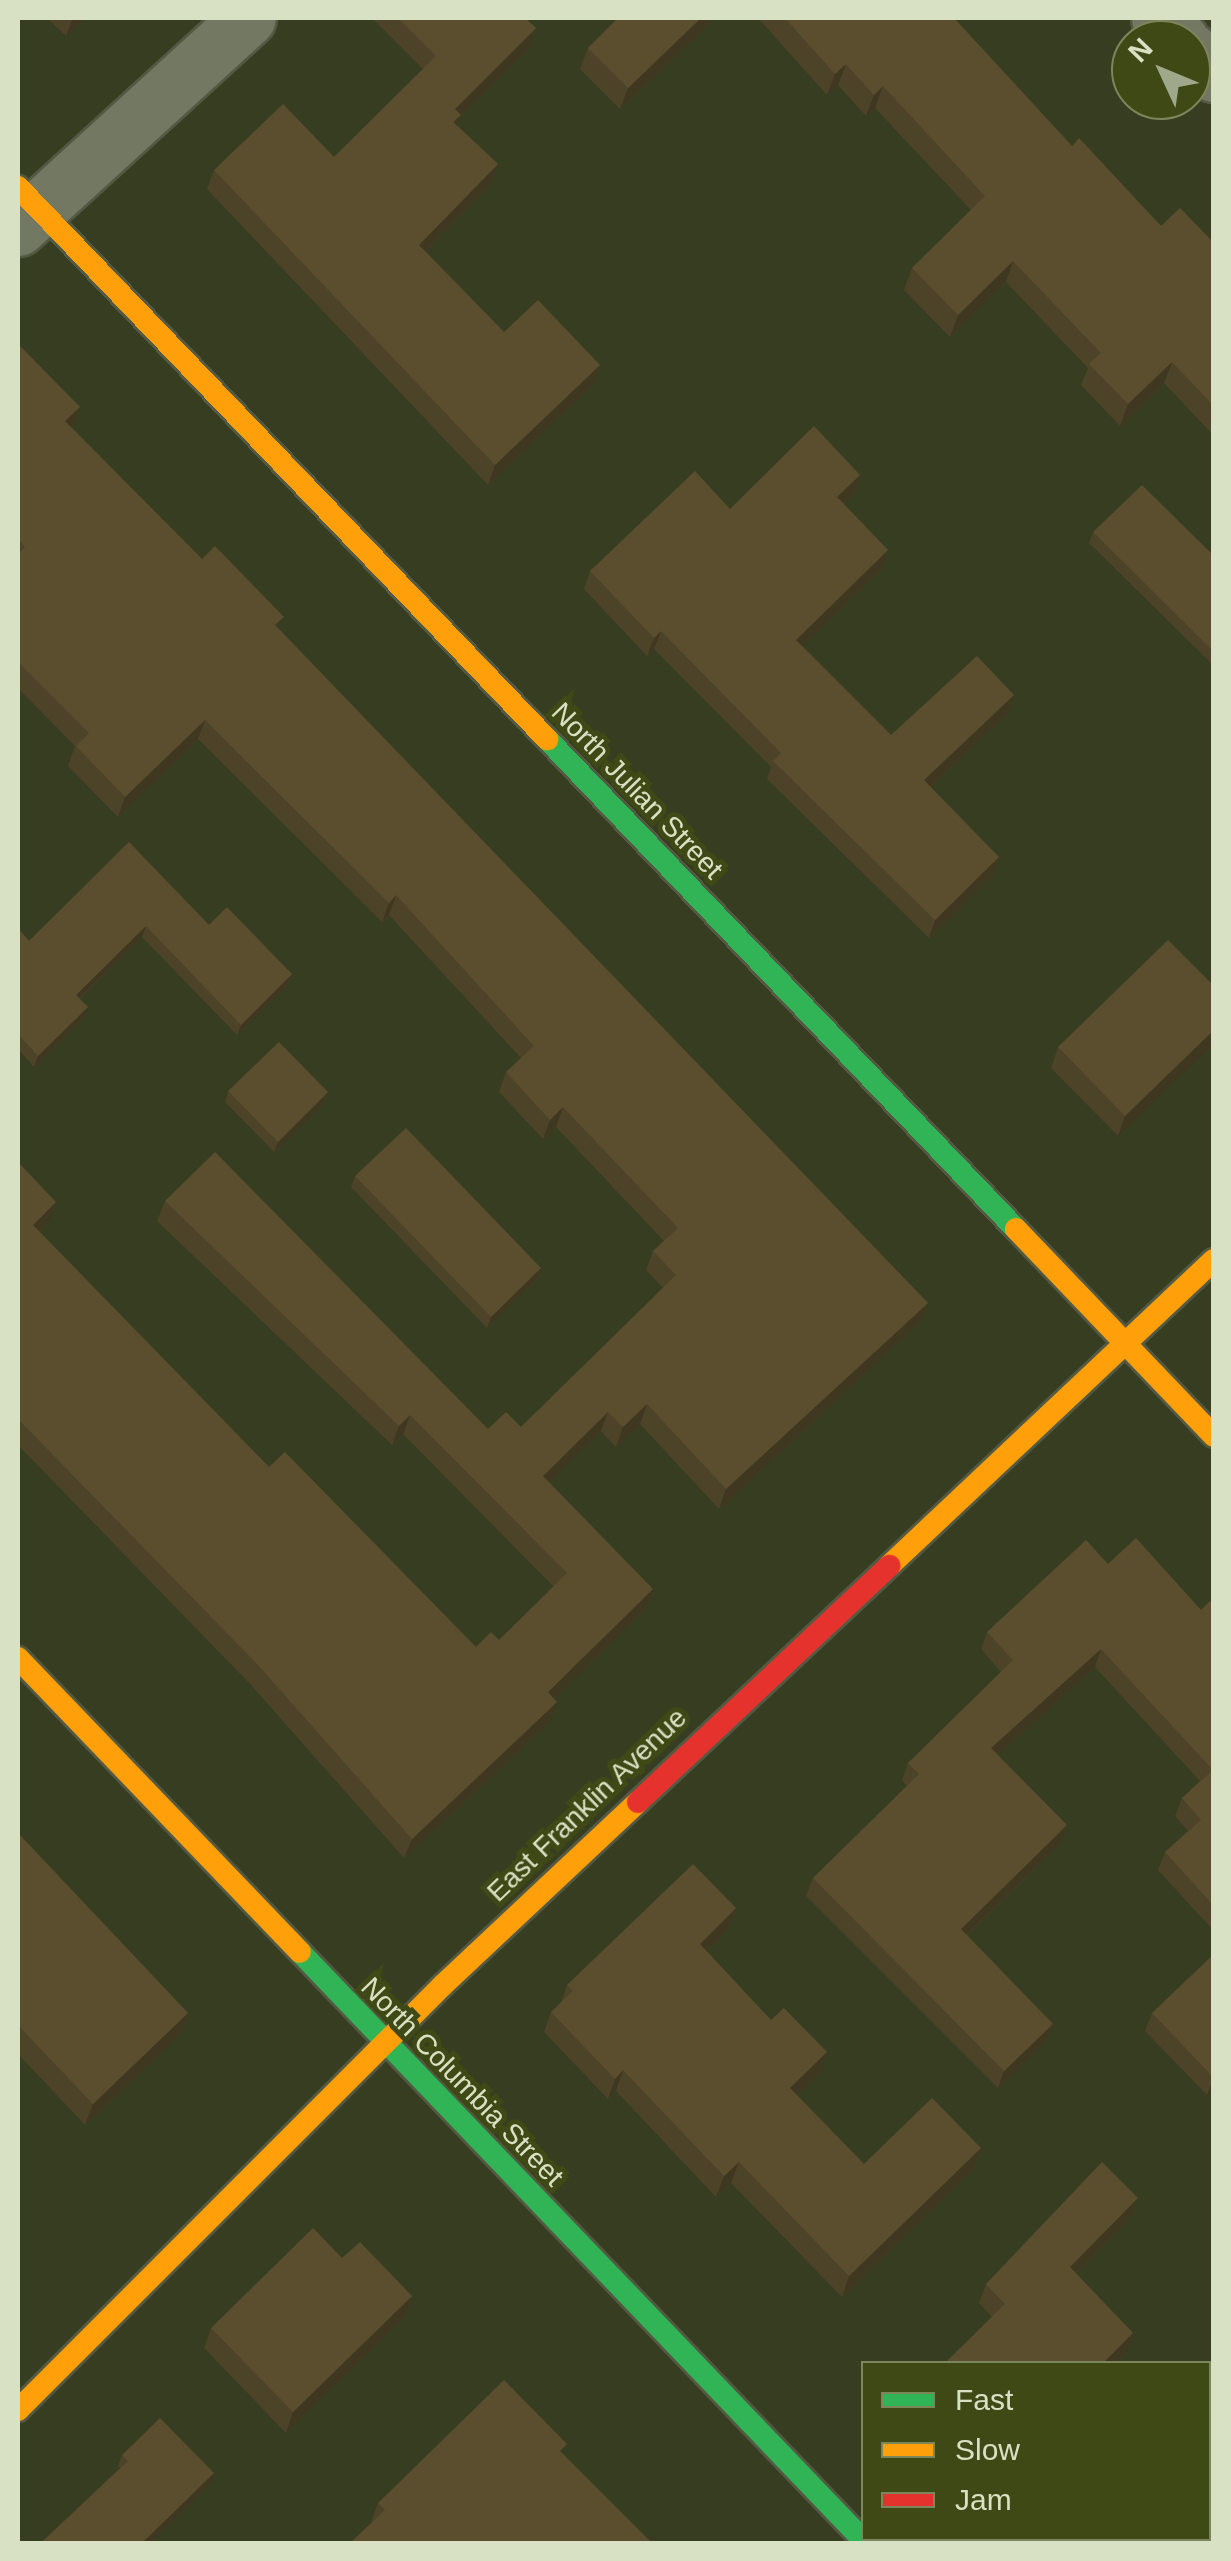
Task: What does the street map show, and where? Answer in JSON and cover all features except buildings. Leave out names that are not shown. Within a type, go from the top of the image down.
[{"type":"street","points":[[24,208],[248,18]]},
{"type":"street","name":"North Julian Street","points":[[24,208],[1214,1436]]},
{"type":"street","name":"East Franklin Avenue","points":[[18,2410],[382,2043],[1214,1260]]},
{"type":"street","name":"North Columbia Street","points":[[18,1658],[382,2043],[861,2538]]},
{"type":"traffic: fast","points":[[547,739],[1016,1229]]},
{"type":"traffic: fast","points":[[300,1952],[861,2538]]},
{"type":"traffic: fast","points":[[864,2541],[867,2544]]},
{"type":"traffic: slow","points":[[18,187],[547,739]]},
{"type":"traffic: slow","points":[[1016,1229],[1214,1436]]},
{"type":"traffic: slow","points":[[889,1566],[1214,1260]]},
{"type":"traffic: slow","points":[[18,1658],[300,1952]]},
{"type":"traffic: slow","points":[[18,2410],[443,1985],[638,1802]]},
{"type":"traffic: jam","points":[[638,1802],[889,1566]]}]
